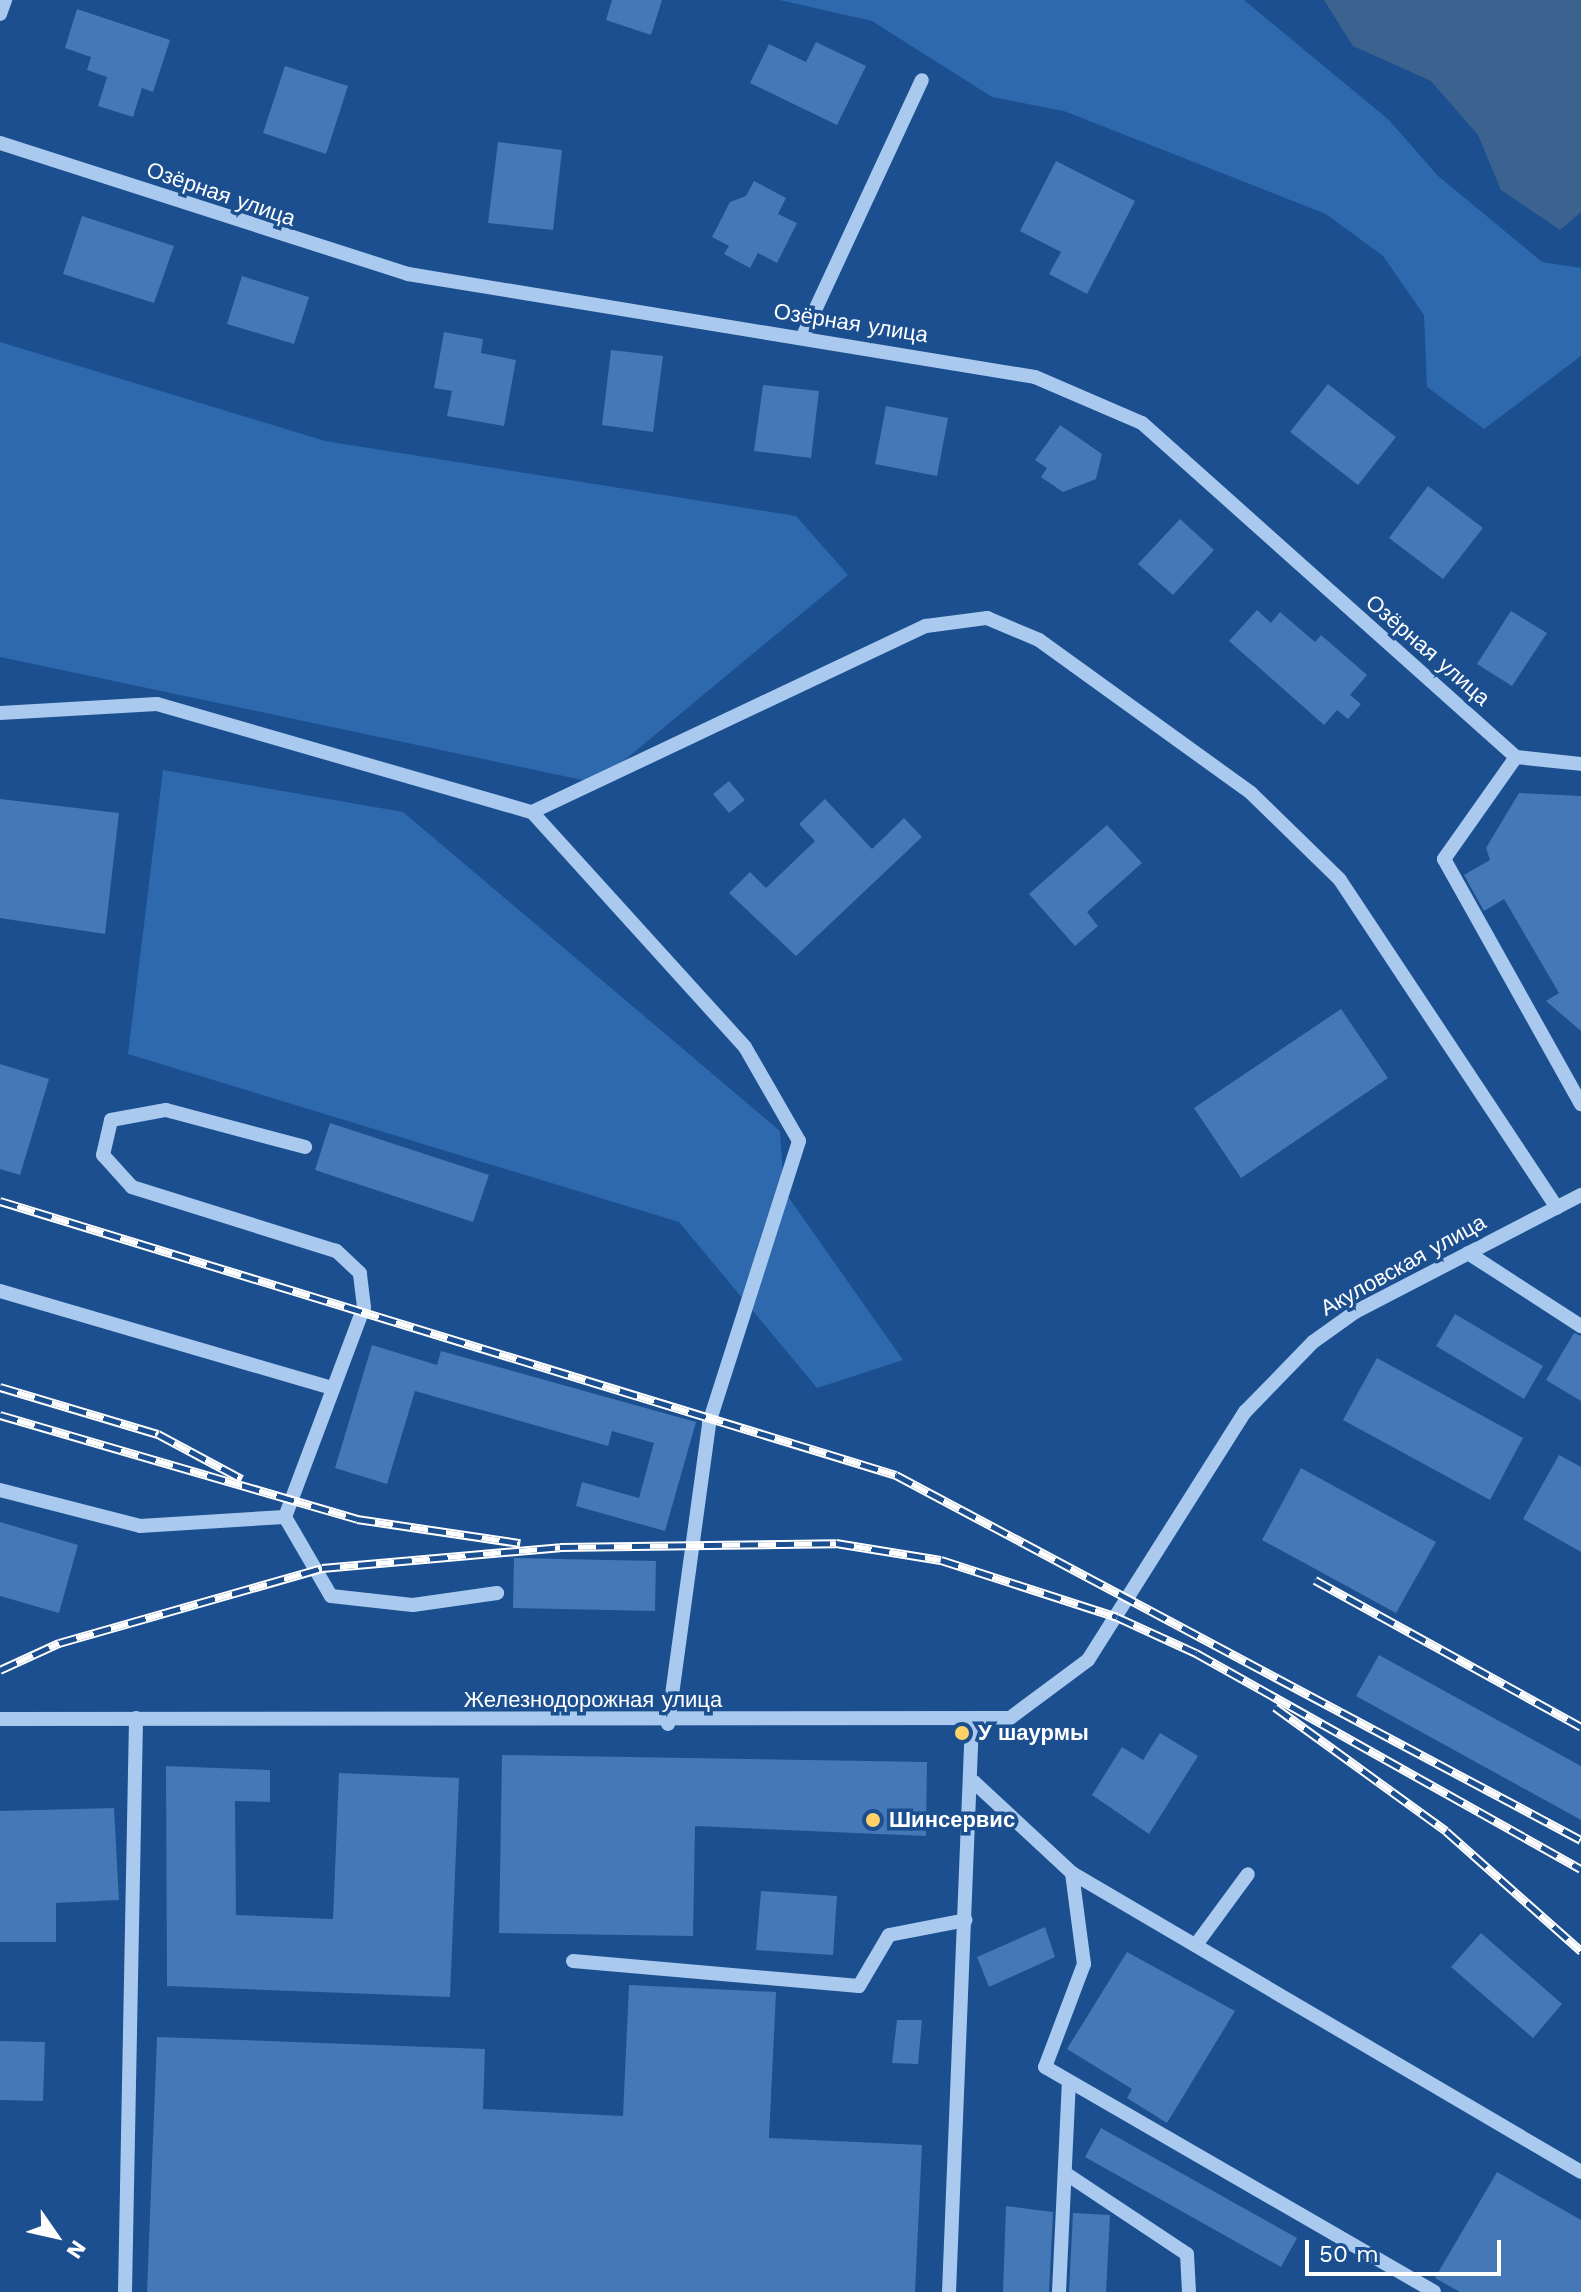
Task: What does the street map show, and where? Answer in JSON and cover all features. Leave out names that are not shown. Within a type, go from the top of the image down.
[{"type":"street","points":[[0,14],[5,0]]},
{"type":"street","points":[[803,336],[922,80]]},
{"type":"street","name":"Озёрная улица","points":[[0,143],[408,274],[803,336],[1035,377],[1142,423],[1516,757]]},
{"type":"street","points":[[532,812],[926,626],[987,618],[1039,640],[1251,793],[1340,880],[1557,1208]]},
{"type":"street","points":[[0,713],[157,704],[532,812],[745,1047],[799,1141],[709,1423],[668,1724]]},
{"type":"street","points":[[1581,764],[1516,757],[1444,859],[1581,1104]]},
{"type":"street","points":[[305,1147],[166,1110],[111,1120],[103,1155],[132,1187],[336,1251],[360,1273],[364,1307],[285,1517],[331,1596],[413,1605],[497,1593]]},
{"type":"street","name":"Акуловская улица","points":[[1132,1596],[1245,1412],[1279,1375],[1355,1312],[1581,1195]]},
{"type":"street","points":[[1468,1253],[1581,1326]]},
{"type":"street","points":[[0,1291],[331,1388]]},
{"type":"street","points":[[0,1490],[140,1526],[285,1517]]},
{"type":"street","name":"Железнодорожная улица","points":[[0,1719],[668,1724],[972,1722],[1010,1718],[1053,1693],[1088,1660],[1132,1596]]},
{"type":"street","points":[[125,2292],[136,1718]]},
{"type":"street","points":[[949,2292],[974,1782],[972,1722]]},
{"type":"street","points":[[974,1782],[1072,1873],[1198,1942],[1581,2172]]},
{"type":"street","points":[[1072,1873],[1084,1964],[1045,2067],[1434,2292]]},
{"type":"street","points":[[1198,1942],[1248,1874]]},
{"type":"street","points":[[573,1961],[859,1986],[889,1935],[966,1920]]},
{"type":"street","points":[[1059,2292],[1069,2082]]},
{"type":"street","points":[[1065,2173],[1187,2254],[1189,2292]]},
{"type":"shaded area","points":[[780,0],[1244,0],[1389,120],[1437,175],[1542,262],[1581,268],[1581,356],[1484,429],[1427,387],[1424,315],[1383,256],[1326,214],[1064,111],[992,97],[872,21]]},
{"type":"shaded area","points":[[1324,0],[1581,0],[1581,212],[1560,230],[1501,190],[1478,135],[1431,81],[1353,46]]},
{"type":"shaded area","points":[[0,342],[325,441],[796,516],[848,575],[597,783],[0,657]]},
{"type":"shaded area","points":[[163,770],[403,812],[780,1131],[784,1191],[903,1360],[817,1388],[679,1222],[128,1054]]},
{"type":"building","points":[[612,0],[662,0],[651,35],[606,20]]},
{"type":"building","points":[[77,9],[170,40],[153,92],[142,88],[133,117],[98,106],[107,77],[87,70],[91,57],[65,48]]},
{"type":"building","points":[[816,42],[866,66],[837,125],[750,83],[769,44],[806,62]]},
{"type":"building","points":[[285,66],[348,86],[326,154],[263,133]]},
{"type":"building","points":[[498,142],[562,150],[553,230],[488,223]]},
{"type":"building","points":[[1056,161],[1135,201],[1087,294],[1049,274],[1061,252],[1020,231]]},
{"type":"building","points":[[754,181],[786,198],[778,214],[797,223],[777,263],[758,253],[750,268],[724,254],[729,246],[712,237],[730,202],[746,196]]},
{"type":"building","points":[[82,216],[174,246],[154,303],[63,274]]},
{"type":"building","points":[[242,276],[309,297],[294,344],[227,324]]},
{"type":"building","points":[[444,332],[483,339],[481,353],[516,360],[504,426],[447,416],[452,391],[434,388]]},
{"type":"building","points":[[611,350],[663,356],[653,432],[602,425]]},
{"type":"building","points":[[1328,384],[1396,437],[1358,485],[1290,432]]},
{"type":"building","points":[[763,385],[819,391],[811,458],[754,451]]},
{"type":"building","points":[[886,406],[948,418],[937,476],[875,464]]},
{"type":"building","points":[[1060,425],[1102,454],[1096,479],[1063,492],[1041,477],[1047,468],[1035,460]]},
{"type":"building","points":[[1428,486],[1483,528],[1443,579],[1389,538]]},
{"type":"building","points":[[1180,519],[1214,550],[1173,595],[1138,564]]},
{"type":"building","points":[[1257,610],[1271,623],[1280,612],[1315,642],[1321,635],[1367,675],[1350,695],[1361,704],[1348,719],[1337,710],[1324,725],[1229,641]]},
{"type":"building","points":[[1511,611],[1547,633],[1512,686],[1477,664]]},
{"type":"building","points":[[729,781],[745,800],[729,813],[713,794]]},
{"type":"building","points":[[1519,793],[1581,796],[1581,1031],[1546,1001],[1559,993],[1504,899],[1484,911],[1464,875],[1490,860],[1486,848]]},
{"type":"building","points":[[0,799],[119,813],[105,934],[0,918]]},
{"type":"building","points":[[825,799],[872,849],[904,818],[922,837],[796,956],[729,893],[750,872],[766,888],[815,841],[799,824]]},
{"type":"building","points":[[1107,825],[1142,863],[1087,912],[1098,926],[1075,946],[1029,894]]},
{"type":"building","points":[[1341,1009],[1388,1078],[1241,1178],[1194,1108]]},
{"type":"building","points":[[0,1064],[49,1079],[20,1175],[0,1169]]},
{"type":"building","points":[[330,1123],[489,1175],[473,1222],[315,1170]]},
{"type":"building","points":[[1455,1314],[1543,1366],[1524,1399],[1436,1346]]},
{"type":"building","points":[[1574,1333],[1581,1336],[1581,1401],[1546,1380]]},
{"type":"building","points":[[372,1345],[437,1365],[441,1351],[696,1422],[665,1531],[576,1506],[582,1482],[639,1498],[654,1443],[612,1431],[608,1446],[415,1391],[387,1484],[335,1468]]},
{"type":"building","points":[[1377,1358],[1523,1438],[1490,1500],[1343,1420]]},
{"type":"building","points":[[1559,1455],[1581,1467],[1581,1552],[1523,1519]]},
{"type":"building","points":[[1301,1468],[1436,1542],[1396,1613],[1262,1540]]},
{"type":"building","points":[[0,1522],[78,1545],[59,1613],[0,1596]]},
{"type":"building","points":[[514,1558],[656,1561],[655,1611],[513,1608]]},
{"type":"building","points":[[1379,1655],[1581,1766],[1581,1820],[1356,1696]]},
{"type":"building","points":[[1160,1733],[1198,1756],[1149,1834],[1092,1795],[1122,1747],[1143,1760]]},
{"type":"building","points":[[502,1755],[927,1762],[926,1836],[695,1826],[693,1936],[499,1933]]},
{"type":"building","points":[[166,1766],[270,1770],[270,1802],[235,1801],[236,1915],[333,1919],[339,1773],[459,1778],[450,1997],[167,1986]]},
{"type":"building","points":[[114,1808],[119,1900],[56,1903],[56,1942],[0,1942],[0,1811]]},
{"type":"building","points":[[761,1891],[837,1896],[833,1955],[756,1950]]},
{"type":"building","points":[[1045,1927],[1055,1957],[989,1987],[977,1957]]},
{"type":"building","points":[[1481,1933],[1562,2004],[1533,2038],[1451,1967]]},
{"type":"building","points":[[1127,1952],[1235,2011],[1167,2123],[1127,2098],[1132,2089],[1067,2049]]},
{"type":"building","points":[[629,1985],[776,1992],[769,2138],[922,2145],[915,2292],[147,2292],[157,2037],[485,2049],[483,2109],[623,2116]]},
{"type":"building","points":[[897,2020],[922,2020],[918,2064],[892,2063]]},
{"type":"building","points":[[0,2041],[45,2042],[43,2101],[0,2100]]},
{"type":"building","points":[[1101,2128],[1297,2238],[1281,2267],[1085,2157]]},
{"type":"building","points":[[1497,2172],[1581,2220],[1581,2292],[1460,2292],[1435,2278]]},
{"type":"building","points":[[1006,2206],[1053,2212],[1049,2292],[1003,2292]]},
{"type":"building","points":[[1073,2213],[1110,2215],[1106,2292],[1069,2292]]},
{"type":"railway","points":[[0,1201],[896,1475],[1581,1840]]},
{"type":"railway","points":[[0,1387],[158,1434],[242,1479]]},
{"type":"railway","points":[[0,1415],[357,1519],[520,1543]]},
{"type":"railway","points":[[0,1670],[59,1643],[322,1568],[560,1547],[836,1543],[941,1560],[1117,1617],[1196,1653],[1581,1869]]},
{"type":"railway","points":[[1315,1580],[1581,1727]]},
{"type":"railway","points":[[1275,1707],[1446,1831],[1581,1951]]},
{"type":"place","name":"У шаурмы","points":[[962,1733]]},
{"type":"place","name":"Шинсервис","points":[[873,1820]]}]
